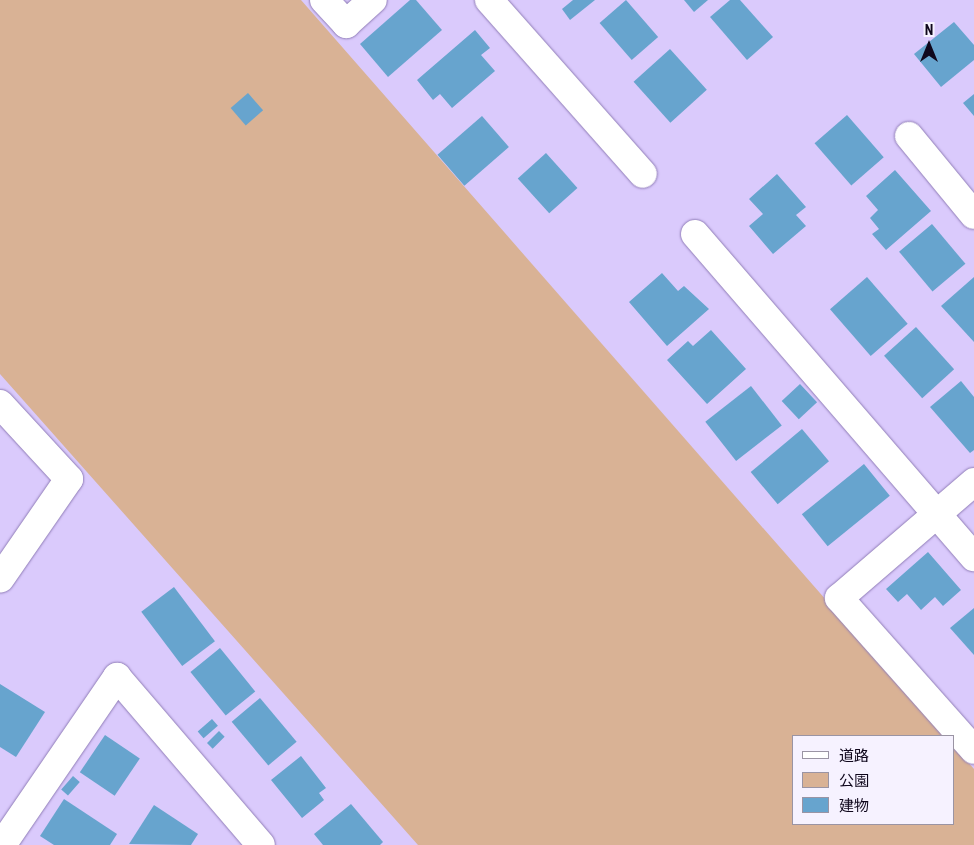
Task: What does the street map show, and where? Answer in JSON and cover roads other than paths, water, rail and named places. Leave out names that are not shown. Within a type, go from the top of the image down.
[{"type":"street","points":[[324,0],[346,24],[373,0]]},
{"type":"street","points":[[489,0],[643,174]]},
{"type":"street","points":[[909,136],[974,215]]},
{"type":"street","points":[[695,234],[974,557]]},
{"type":"street","points":[[0,404],[69,479],[0,579]]},
{"type":"street","points":[[974,482],[937,516],[839,598],[974,750]]},
{"type":"street","points":[[2,845],[117,677],[262,845]]}]
